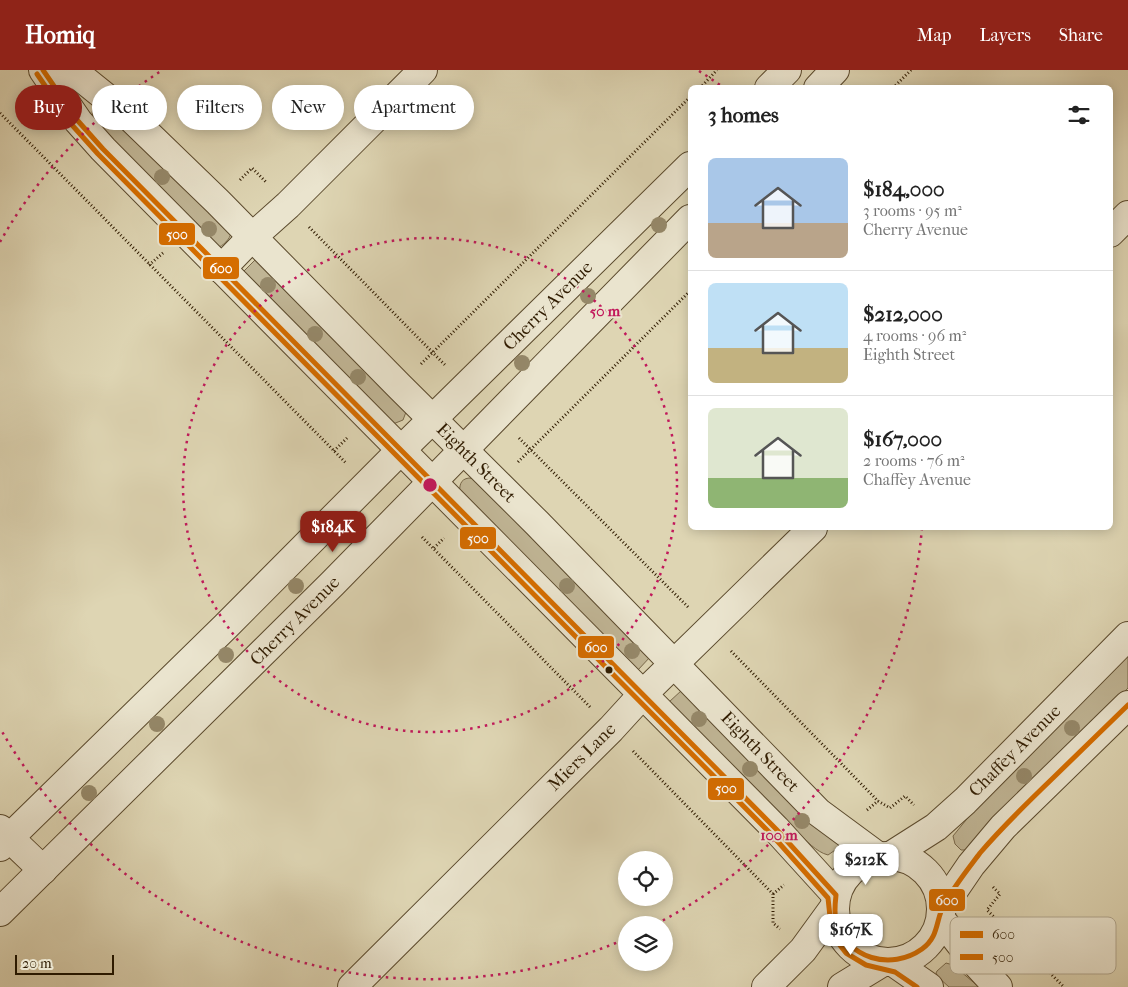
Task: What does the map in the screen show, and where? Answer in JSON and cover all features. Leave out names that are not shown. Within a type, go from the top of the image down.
[{"type":"street","points":[[43,70],[69,109],[103,149],[776,828],[836,901],[836,922],[843,937],[853,949],[867,958],[888,962],[929,987]]},
{"type":"street","name":"Eighth Street","points":[[72,70],[129,116],[218,202],[251,238],[497,484],[818,812],[886,856]]},
{"type":"street","points":[[221,268],[288,205],[423,70]]},
{"type":"street","points":[[772,85],[787,70]]},
{"type":"street","points":[[821,85],[835,70]]},
{"type":"street","name":"Cherry Avenue","points":[[3,838],[226,626],[401,450],[688,168]]},
{"type":"street","points":[[1113,230],[1128,215]]},
{"type":"street","name":"Cherry Avenue","points":[[0,912],[400,516],[688,221]]},
{"type":"street","name":"Miers Lane","points":[[352,987],[612,729],[643,694],[811,530]]},
{"type":"street","name":"Chaffey Avenue","points":[[886,856],[936,827],[965,801],[1128,636]]},
{"type":"street","points":[[842,987],[888,962],[910,958],[924,948],[935,935],[941,914],[971,865],[1003,827],[1128,705]]},
{"type":"street","points":[[3,838],[43,870]]},
{"type":"street","points":[[766,987],[803,950],[836,901],[843,881],[852,869],[865,861],[886,856],[908,859],[922,868],[932,879],[939,893],[941,914],[950,927]]},
{"type":"street","points":[[986,974],[998,987]]},
{"type":"path","points":[[703,85],[717,70]]},
{"type":"path","points":[[896,85],[911,70]]},
{"type":"path","points":[[399,386],[688,99]]},
{"type":"path","points":[[0,113],[368,485]]},
{"type":"path","points":[[497,484],[688,292]]},
{"type":"path","points":[[334,451],[369,416]]},
{"type":"path","points":[[498,417],[878,801],[890,808]]},
{"type":"path","points":[[434,548],[467,515]]},
{"type":"path","points":[[400,516],[434,548],[773,894],[773,924]]},
{"type":"shaded area","points":[[104,130],[124,130],[231,233],[226,242],[217,248]]},
{"type":"shaded area","points":[[255,260],[259,260],[406,412],[403,420],[393,424],[242,273]]},
{"type":"shaded area","points":[[469,478],[475,479],[651,656],[637,671],[460,495],[461,484]]},
{"type":"shaded area","points":[[1128,652],[1128,688],[1009,806],[968,850],[961,850],[955,844],[953,836],[975,809]]},
{"type":"shaded area","points":[[682,690],[841,846],[828,855],[819,851],[764,801],[669,702]]},
{"type":"shaded area","points":[[946,963],[950,964],[950,974],[964,974],[979,987],[949,987],[938,977],[937,971]]},
{"type":"transit line","name":"600","points":[[43,70],[78,121],[103,149],[776,829],[836,895],[836,921],[842,934],[860,952],[872,958],[884,960],[897,959],[910,956],[928,944],[935,933],[945,903],[957,883],[980,853],[1016,814],[1128,705]]},
{"type":"transit line","name":"500","points":[[37,74],[72,125],[98,154],[771,834],[828,898],[831,926],[839,944],[846,953],[866,965],[895,972],[917,987]]}]
